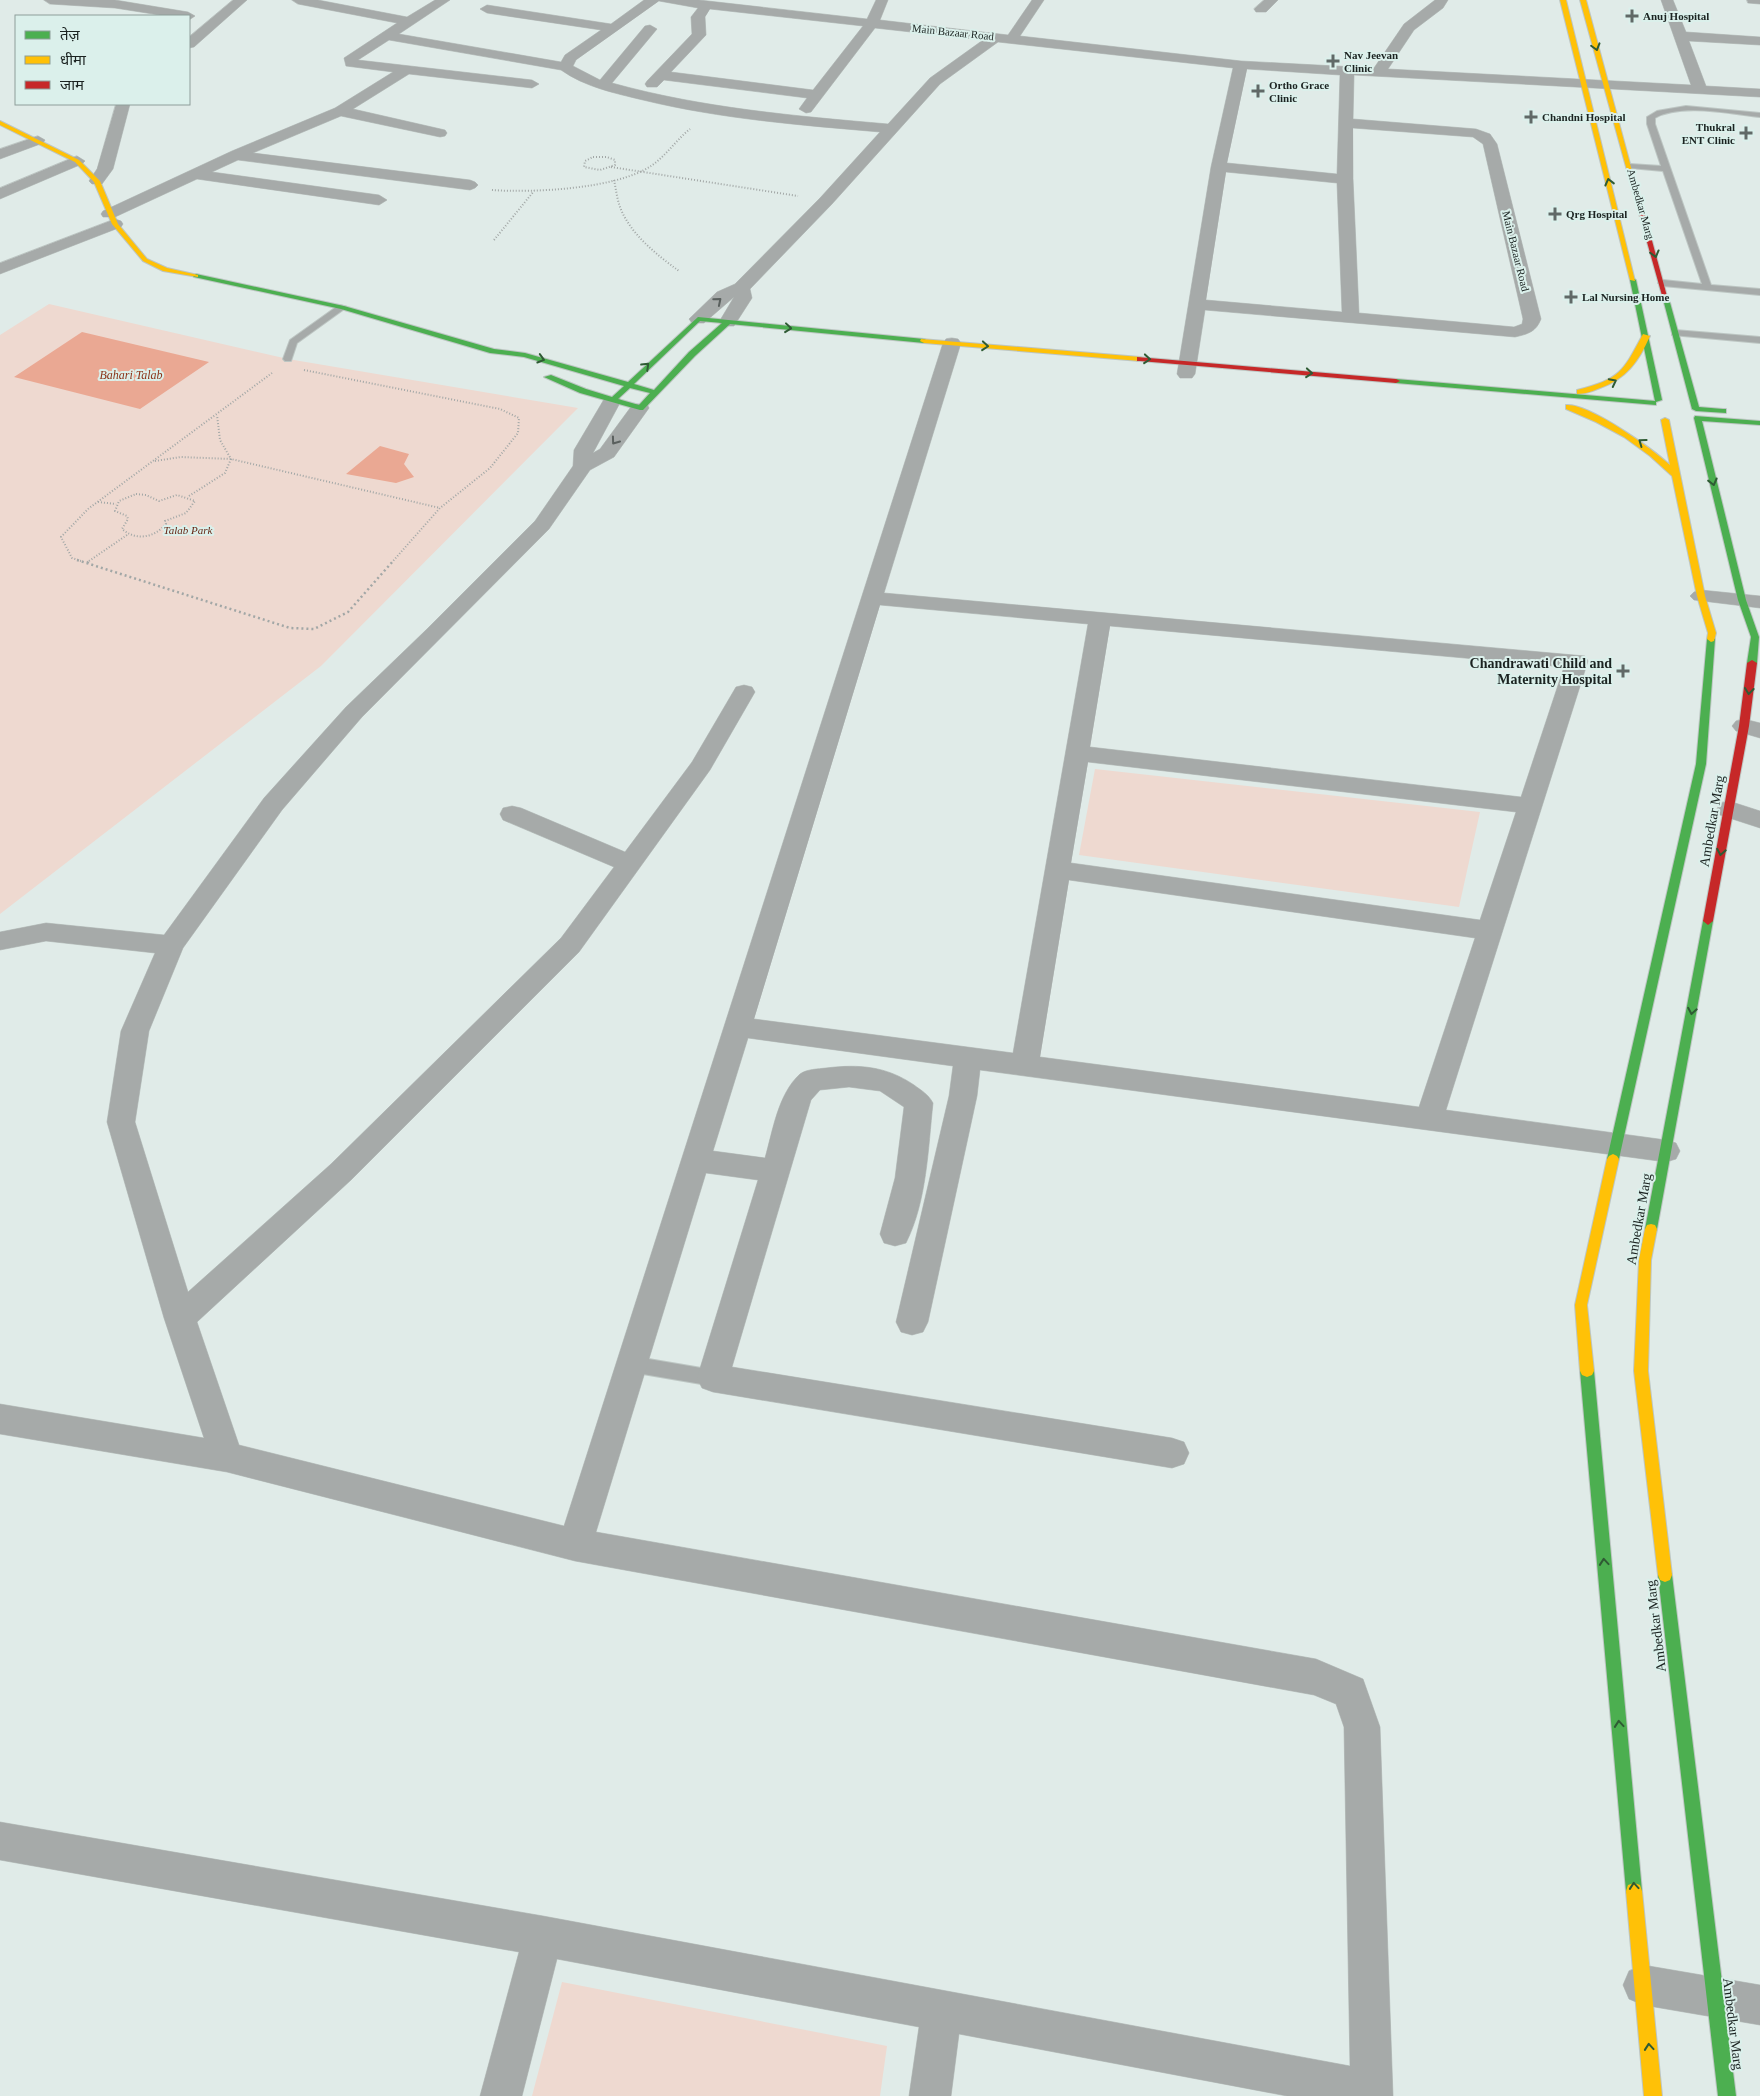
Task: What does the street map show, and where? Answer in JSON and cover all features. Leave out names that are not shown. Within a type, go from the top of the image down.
[{"type":"street","points":[[50,0],[135,3],[185,15]]},
{"type":"street","points":[[190,43],[241,0]]},
{"type":"street","points":[[298,0],[411,22]]},
{"type":"street","points":[[444,0],[390,36],[360,50],[351,58],[351,63],[532,84]]},
{"type":"street","points":[[565,67],[570,58],[653,0]]},
{"type":"street","name":"Main Bazaar Road","points":[[664,0],[706,5],[733,4],[872,23],[1241,65],[1346,73],[1584,82],[1760,93]]},
{"type":"street","points":[[797,120],[872,23],[882,0]]},
{"type":"street","points":[[1012,38],[1038,0]]},
{"type":"street","points":[[1261,9],[1272,0]]},
{"type":"street","points":[[1377,74],[1409,27],[1442,0]]},
{"type":"street","name":"Ambedkar Marg","points":[[1563,0],[1646,336],[1655,406]]},
{"type":"street","name":"Ambedkar Marg","points":[[1583,0],[1663,284],[1706,450],[1751,601],[1755,637],[1752,729],[1729,809],[1645,1260],[1641,1370],[1727,2096]]},
{"type":"street","points":[[1667,0],[1700,89]]},
{"type":"street","points":[[1753,0],[1760,0]]},
{"type":"street","points":[[640,95],[662,75],[699,35],[698,17],[706,5]]},
{"type":"street","points":[[486,9],[614,28]]},
{"type":"street","points":[[190,16],[217,21]]},
{"type":"street","points":[[602,86],[650,29]]},
{"type":"street","points":[[390,36],[565,67],[579,78],[602,86],[712,111],[891,129]]},
{"type":"street","points":[[1680,36],[1760,41]]},
{"type":"street","points":[[584,466],[584,450],[612,401],[628,384],[684,330],[723,296],[741,288],[826,201],[935,81],[996,37]]},
{"type":"street","points":[[1186,368],[1219,167],[1241,65]]},
{"type":"street","points":[[0,269],[112,219],[195,174],[340,111],[406,70]]},
{"type":"street","points":[[1346,73],[1345,179],[1351,317]]},
{"type":"street","points":[[662,75],[816,95]]},
{"type":"street","points":[[97,181],[105,169],[123,105]]},
{"type":"street","points":[[340,111],[440,133]]},
{"type":"street","points":[[0,123],[38,140],[77,161],[97,181],[112,219],[145,260],[165,270],[342,307],[494,351],[525,354],[654,392]]},
{"type":"street","name":"Main Bazaar Road","points":[[1198,304],[1515,332],[1529,327],[1532,319],[1490,144],[1486,137],[1476,133],[1346,123]]},
{"type":"street","points":[[0,154],[38,140]]},
{"type":"street","points":[[236,155],[470,185]]},
{"type":"street","points":[[0,194],[77,161]]},
{"type":"street","points":[[1219,167],[1345,179]]},
{"type":"street","points":[[195,174],[379,200]]},
{"type":"street","points":[[227,1456],[180,1318],[121,1122],[134,1032],[171,945],[273,804],[354,712],[435,634],[542,525],[584,466],[607,453],[654,392],[727,330],[743,298],[741,288]]},
{"type":"street","points":[[698,319],[727,330]]},
{"type":"street","points":[[684,330],[727,330],[1186,368],[1566,395],[1655,406],[1665,420],[1683,423],[1697,413],[1760,414]]},
{"type":"street","points":[[1566,395],[1603,387],[1625,375],[1639,355],[1646,336]]},
{"type":"street","points":[[853,346],[950,348]]},
{"type":"street","points":[[575,1545],[950,348]]},
{"type":"street","points":[[494,351],[522,367]]},
{"type":"street","points":[[1186,368],[1569,406],[1655,406],[1676,400],[1697,413],[1760,423]]},
{"type":"street","points":[[540,374],[612,401],[640,408]]},
{"type":"street","points":[[1690,386],[1704,393]]},
{"type":"street","points":[[1569,406],[1623,429],[1654,452],[1677,476]]},
{"type":"street","name":"Ambedkar Marg","points":[[1653,2096],[1581,1305],[1701,764],[1712,633],[1701,596],[1665,420]]},
{"type":"street","points":[[1740,434],[1760,428]]},
{"type":"street","points":[[1706,450],[1719,442]]},
{"type":"street","points":[[1701,596],[1751,601]]},
{"type":"street","points":[[873,598],[1577,661],[1429,1120]]},
{"type":"street","points":[[1025,1066],[1100,618]]},
{"type":"street","points":[[180,1318],[341,1172],[570,945],[702,765],[744,692]]},
{"type":"street","points":[[1077,753],[1530,806]]},
{"type":"street","points":[[1729,809],[1760,820]]},
{"type":"street","points":[[512,814],[629,864]]},
{"type":"street","points":[[1058,870],[1490,931]]},
{"type":"street","points":[[0,942],[46,932],[171,945]]},
{"type":"street","points":[[738,1027],[1666,1151]]},
{"type":"street","points":[[912,1322],[963,1096],[968,1058]]},
{"type":"street","points":[[895,1234],[910,1178],[919,1103],[887,1081],[848,1076],[812,1080],[798,1095],[712,1378],[1172,1453]]},
{"type":"street","points":[[696,1160],[776,1171]]},
{"type":"street","points":[[0,1419],[227,1456],[575,1545],[1316,1677],[1350,1692],[1362,1727],[1372,2093],[542,1936],[0,1841]]},
{"type":"street","points":[[501,2096],[542,1936]]},
{"type":"street","points":[[1643,1985],[1760,2005]]},
{"type":"street","points":[[930,2096],[942,2011]]},
{"type":"lane","points":[[1708,288],[1651,124],[1651,117],[1655,112],[1688,110],[1760,115]]},
{"type":"lane","points":[[1630,166],[1667,168]]},
{"type":"lane","points":[[1663,284],[1760,292]]},
{"type":"lane","points":[[285,362],[293,342],[342,307]]},
{"type":"lane","points":[[1675,333],[1760,340]]},
{"type":"lane","points":[[631,1364],[712,1378]]},
{"type":"path","points":[[470,185],[494,191],[535,191],[614,180],[650,166],[674,142],[712,111]]},
{"type":"path","points":[[611,167],[615,165],[615,160],[607,157],[593,157],[584,162],[584,167],[593,170],[611,167],[826,201]]},
{"type":"path","points":[[614,180],[620,209],[633,228],[651,250],[679,271]]},
{"type":"path","points":[[494,240],[535,191]]},
{"type":"path","points":[[285,362],[500,410],[519,418],[518,434],[490,468],[440,508],[348,612],[314,629],[290,628],[72,558],[61,537],[88,509],[285,362]]},
{"type":"path","points":[[217,414],[220,440],[231,458]]},
{"type":"path","points":[[154,461],[181,457],[231,458],[440,508]]},
{"type":"path","points":[[188,497],[225,473],[231,458]]},
{"type":"path","points":[[86,563],[126,535],[151,536],[162,530],[166,524],[165,521],[188,512],[193,508],[195,501],[188,497],[170,496],[159,501],[136,494],[126,497],[116,504],[98,502]]},
{"type":"path","points":[[116,504],[115,511],[126,516],[128,519],[122,529],[126,535]]},
{"type":"green space","name":"Talab Park","points":[[49,304],[288,359],[578,408],[321,666],[0,914],[0,335]]},
{"type":"green space","points":[[1095,769],[1480,812],[1459,907],[1079,855]]},
{"type":"green space","points":[[562,1982],[887,2046],[880,2096],[532,2096]]},
{"type":"water","name":"Bahari Talab","points":[[82,332],[209,362],[140,409],[14,377]]},
{"type":"water","points":[[380,446],[409,454],[404,464],[414,477],[396,483],[346,474]]},
{"type":"traffic: fast","points":[[196,276],[342,307],[493,351],[525,355],[654,392]]},
{"type":"traffic: fast","points":[[1633,280],[1658,400]]},
{"type":"traffic: fast","points":[[1666,299],[1696,409],[1723,411]]},
{"type":"traffic: fast","points":[[612,401],[698,319],[924,341]]},
{"type":"traffic: fast","points":[[548,377],[583,391],[640,408],[692,354],[728,322]]},
{"type":"traffic: fast","points":[[1396,381],[1653,403]]},
{"type":"traffic: fast","points":[[1752,663],[1755,637],[1742,600],[1698,418],[1760,423]]},
{"type":"traffic: fast","points":[[1613,1159],[1701,764],[1711,639]]},
{"type":"traffic: fast","points":[[1651,1229],[1708,921]]},
{"type":"traffic: fast","points":[[1587,1371],[1634,1891]]},
{"type":"traffic: fast","points":[[1665,1575],[1727,2096]]},
{"type":"traffic: slow","points":[[1563,0],[1633,280]]},
{"type":"traffic: slow","points":[[1583,0],[1634,185]]},
{"type":"traffic: slow","points":[[0,123],[77,161],[97,181],[115,224],[145,260],[165,270],[196,276]]},
{"type":"traffic: slow","points":[[1580,392],[1604,385],[1622,374],[1635,359],[1646,336]]},
{"type":"traffic: slow","points":[[924,341],[1140,359]]},
{"type":"traffic: slow","points":[[1569,407],[1613,427],[1640,444],[1677,476]]},
{"type":"traffic: slow","points":[[1665,420],[1701,596],[1712,633],[1711,639]]},
{"type":"traffic: slow","points":[[1587,1371],[1581,1305],[1613,1159]]},
{"type":"traffic: slow","points":[[1651,1229],[1645,1260],[1641,1371],[1665,1575]]},
{"type":"traffic: slow","points":[[1634,1891],[1653,2096]]},
{"type":"traffic: jam","points":[[1634,185],[1666,299]]},
{"type":"traffic: jam","points":[[1140,359],[1396,381]]},
{"type":"traffic: jam","points":[[1708,921],[1744,726],[1752,663]]},
{"type":"place","name":"Anuj Hospital","points":[[1632,16]]},
{"type":"place","name":"Nav Jeevan Clinic","points":[[1333,61]]},
{"type":"place","name":"Ortho Grace Clinic","points":[[1258,91]]},
{"type":"place","name":"Chandni Hospital","points":[[1531,117]]},
{"type":"place","name":"Thukral ENT Clinic","points":[[1746,133]]},
{"type":"place","name":"Qrg Hospital","points":[[1555,214]]},
{"type":"place","name":"Lal Nursing Home","points":[[1571,297]]},
{"type":"place","name":"Chandrawati Child and Maternity Hospital","points":[[1623,671]]}]
